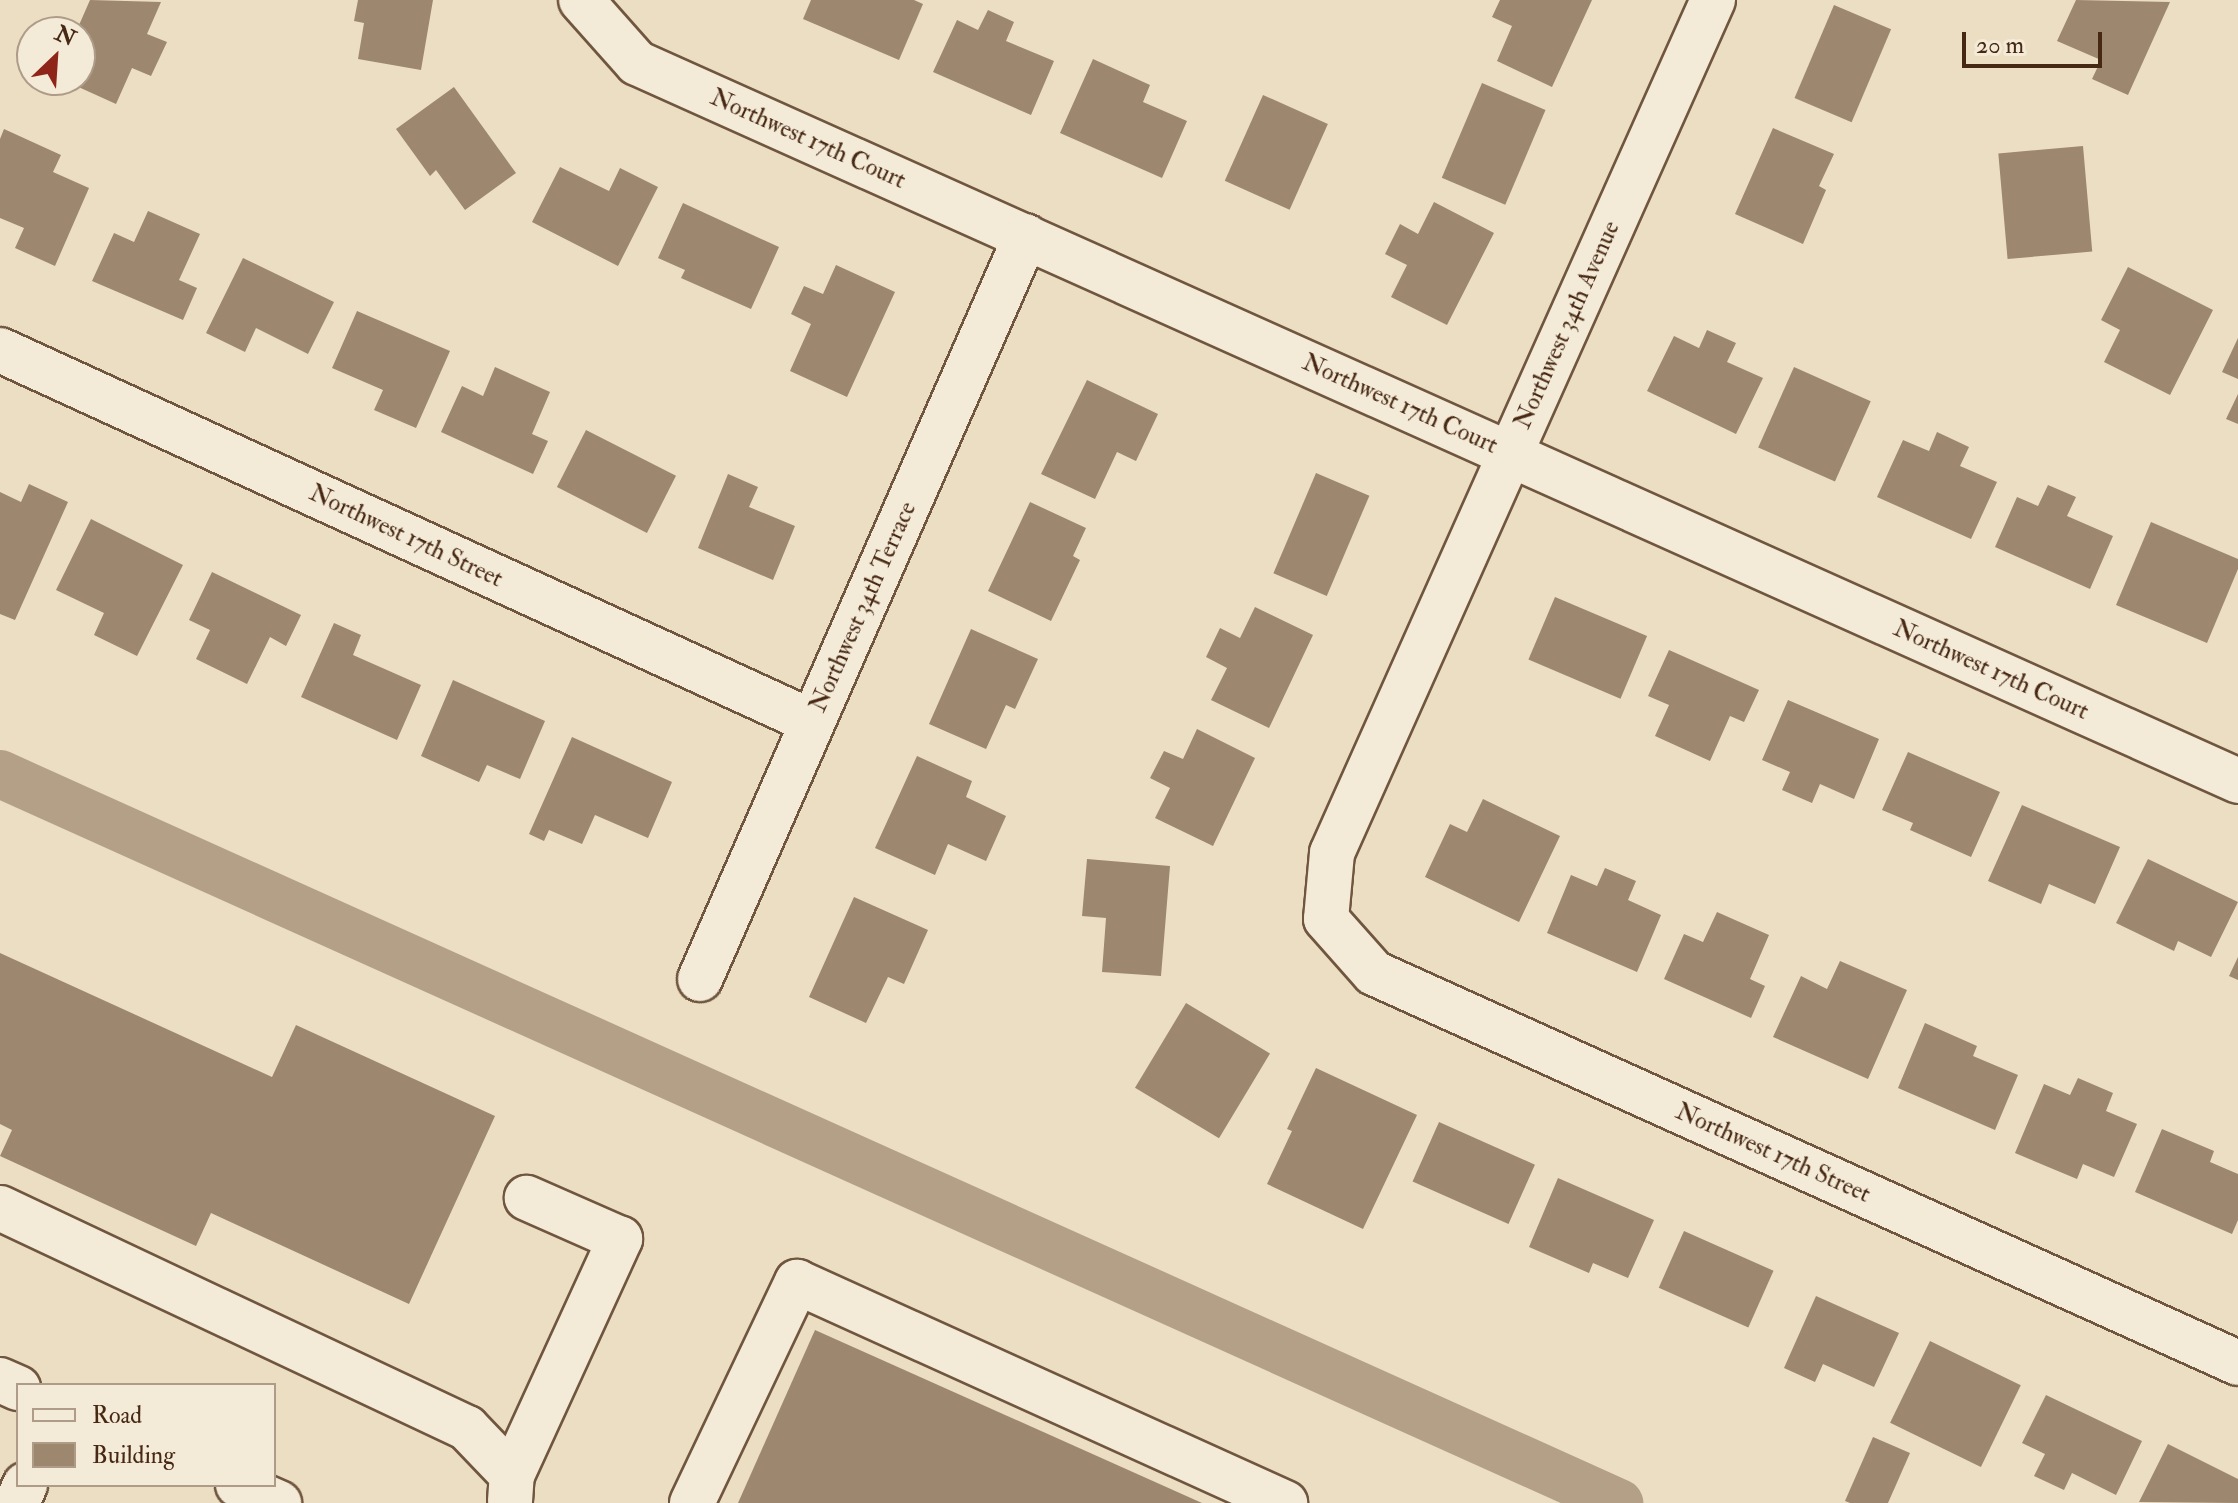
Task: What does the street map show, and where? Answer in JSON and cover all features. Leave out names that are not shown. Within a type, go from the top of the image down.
[{"type":"street","name":"Northwest 17th Court","points":[[581,0],[637,63],[2238,781]]},
{"type":"street","name":"Northwest 34th Avenue","points":[[1326,919],[1332,853],[1713,0]]},
{"type":"street","name":"Northwest 34th Terrace","points":[[700,979],[1026,236]]},
{"type":"street","name":"Northwest 17th Street","points":[[0,350],[812,722]]},
{"type":"street","name":"Northwest 17th Street","points":[[1326,919],[1374,973],[2238,1363]]},
{"type":"street","points":[[511,1489],[620,1239],[527,1198]]},
{"type":"street","points":[[0,1208],[467,1428],[511,1489]]},
{"type":"street","points":[[692,1503],[797,1282],[1285,1503]]},
{"type":"street","points":[[243,1487],[279,1503]]},
{"type":"building","points":[[90,0],[161,2],[147,34],[167,42],[151,76],[132,68],[116,104],[96,95],[96,16],[83,16]]},
{"type":"building","points":[[358,0],[433,0],[421,70],[358,59],[364,23],[354,21]]},
{"type":"building","points":[[811,0],[914,0],[923,4],[899,60],[803,19]]},
{"type":"building","points":[[1500,0],[1592,0],[1552,87],[1497,61],[1512,26],[1492,17]]},
{"type":"building","points":[[2076,0],[2170,2],[2128,95],[2092,79],[2101,60],[2057,41]]},
{"type":"building","points":[[1834,5],[1891,29],[1852,122],[1795,98]]},
{"type":"building","points":[[988,10],[1014,22],[1006,41],[1054,61],[1031,115],[933,72],[957,20],[978,30]]},
{"type":"building","points":[[1093,59],[1150,85],[1143,102],[1187,121],[1162,178],[1060,133]]},
{"type":"building","points":[[1482,83],[1546,110],[1505,205],[1442,178]]},
{"type":"building","points":[[454,87],[516,173],[465,210],[436,170],[430,176],[396,129]]},
{"type":"building","points":[[1263,95],[1328,124],[1290,210],[1225,181]]},
{"type":"building","points":[[1773,128],[1834,154],[1819,186],[1826,190],[1803,244],[1735,214]]},
{"type":"building","points":[[4,129],[61,155],[53,172],[89,188],[55,266],[15,248],[24,228],[0,218],[0,139]]},
{"type":"building","points":[[2083,146],[2092,252],[2008,259],[1998,153]]},
{"type":"building","points":[[560,167],[609,191],[620,168],[658,187],[618,266],[532,222]]},
{"type":"building","points":[[1434,202],[1494,233],[1447,325],[1391,297],[1407,265],[1385,254],[1400,224],[1418,234]]},
{"type":"building","points":[[683,203],[779,247],[751,309],[681,278],[685,270],[658,258]]},
{"type":"building","points":[[148,211],[200,234],[179,280],[197,288],[183,320],[92,281],[114,233],[134,242]]},
{"type":"building","points":[[243,258],[334,302],[308,354],[256,328],[245,352],[206,333]]},
{"type":"building","points":[[836,265],[895,292],[847,397],[790,371],[811,324],[791,314],[804,286],[823,294]]},
{"type":"building","points":[[2128,267],[2213,310],[2170,395],[2104,362],[2120,330],[2101,320]]},
{"type":"building","points":[[357,311],[450,351],[416,428],[374,410],[383,390],[332,368]]},
{"type":"building","points":[[1707,330],[1736,343],[1727,362],[1763,378],[1736,434],[1647,391],[1674,336],[1699,348]]},
{"type":"building","points":[[2238,338],[2238,379],[2222,372]]},
{"type":"building","points":[[495,367],[550,392],[532,434],[548,441],[533,474],[441,432],[462,386],[483,396]]},
{"type":"building","points":[[1794,367],[1871,401],[1835,482],[1758,447]]},
{"type":"building","points":[[1087,380],[1158,414],[1136,461],[1117,452],[1095,499],[1041,474]]},
{"type":"building","points":[[2238,394],[2238,424],[2226,419]]},
{"type":"building","points":[[586,430],[676,476],[647,533],[557,487]]},
{"type":"building","points":[[1937,432],[1969,447],[1960,466],[1997,482],[1971,539],[1877,497],[1903,440],[1929,451]]},
{"type":"building","points":[[1316,473],[1369,496],[1327,596],[1273,573]]},
{"type":"building","points":[[728,474],[758,487],[749,507],[795,526],[773,580],[698,548]]},
{"type":"building","points":[[29,484],[68,502],[15,620],[0,614],[0,492],[21,502]]},
{"type":"building","points":[[2048,485],[2076,497],[2067,516],[2113,536],[2090,589],[1995,547],[2017,497],[2038,506]]},
{"type":"building","points":[[1030,502],[1086,528],[1073,556],[1080,560],[1051,621],[988,591]]},
{"type":"building","points":[[91,519],[183,565],[137,656],[94,635],[104,613],[56,590]]},
{"type":"building","points":[[2151,522],[2238,559],[2238,569],[2207,643],[2116,605]]},
{"type":"building","points":[[212,572],[301,615],[286,646],[270,637],[247,684],[196,659],[210,630],[189,620]]},
{"type":"building","points":[[1555,597],[1647,636],[1620,699],[1528,660]]},
{"type":"building","points":[[1255,607],[1313,635],[1269,728],[1211,700],[1227,668],[1206,657],[1220,628],[1240,638]]},
{"type":"building","points":[[334,623],[361,635],[353,655],[421,685],[397,740],[301,697]]},
{"type":"building","points":[[971,629],[1038,659],[1015,709],[1006,705],[986,749],[929,724]]},
{"type":"building","points":[[1669,650],[1759,690],[1744,722],[1730,716],[1710,761],[1655,736],[1669,705],[1648,696]]},
{"type":"building","points":[[453,680],[545,721],[520,779],[487,765],[479,782],[421,756]]},
{"type":"building","points":[[1788,700],[1879,739],[1854,799],[1820,784],[1812,803],[1782,790],[1790,772],[1762,760]]},
{"type":"building","points":[[1197,729],[1255,758],[1213,846],[1155,818],[1170,788],[1150,778],[1164,751],[1183,759]]},
{"type":"building","points":[[572,737],[672,782],[648,838],[595,815],[582,844],[549,830],[544,841],[529,834]]},
{"type":"building","points":[[1908,752],[2000,792],[1971,857],[1910,830],[1913,823],[1882,810]]},
{"type":"building","points":[[917,756],[972,781],[966,797],[1006,816],[986,861],[948,844],[935,875],[875,848]]},
{"type":"building","points":[[1483,799],[1560,836],[1519,922],[1425,877],[1450,824],[1467,832]]},
{"type":"building","points":[[2022,805],[2120,847],[2095,904],[2049,884],[2041,904],[1988,881]]},
{"type":"building","points":[[1087,859],[1170,866],[1161,976],[1102,972],[1106,918],[1082,916]]},
{"type":"building","points":[[2148,859],[2238,902],[2211,957],[2178,941],[2174,951],[2116,923]]},
{"type":"building","points":[[1605,868],[1636,881],[1628,900],[1661,915],[1637,972],[1547,933],[1571,875],[1597,886]]},
{"type":"building","points":[[854,897],[928,930],[904,984],[888,977],[866,1023],[809,997]]},
{"type":"building","points":[[1717,912],[1769,935],[1750,979],[1765,986],[1751,1018],[1664,979],[1684,934],[1703,942]]},
{"type":"building","points":[[0,953],[272,1077],[296,1025],[495,1116],[409,1304],[211,1213],[196,1246],[0,1156],[12,1130],[0,1124]]},
{"type":"building","points":[[2238,957],[2238,980],[2229,976]]},
{"type":"building","points":[[1840,961],[1907,990],[1868,1079],[1773,1037],[1801,976],[1827,989]]},
{"type":"building","points":[[1186,1003],[1270,1053],[1219,1138],[1135,1088]]},
{"type":"building","points":[[1925,1023],[1977,1046],[1973,1056],[2018,1075],[1995,1130],[1898,1088]]},
{"type":"building","points":[[1316,1068],[1417,1115],[1363,1229],[1267,1184],[1292,1131],[1287,1129]]},
{"type":"building","points":[[2078,1078],[2113,1093],[2106,1111],[2137,1124],[2114,1177],[2083,1164],[2077,1179],[2015,1153],[2044,1084],[2070,1095]]},
{"type":"building","points":[[1439,1122],[1535,1165],[1508,1224],[1413,1181]]},
{"type":"building","points":[[2162,1129],[2214,1151],[2210,1162],[2238,1174],[2238,1220],[2232,1234],[2135,1192]]},
{"type":"building","points":[[1558,1178],[1654,1220],[1628,1278],[1593,1263],[1589,1273],[1529,1247]]},
{"type":"building","points":[[1684,1231],[1774,1271],[1748,1328],[1659,1288]]},
{"type":"building","points":[[1816,1296],[1899,1333],[1874,1387],[1823,1364],[1815,1382],[1784,1368]]},
{"type":"building","points":[[815,1330],[1202,1503],[738,1503]]},
{"type":"building","points":[[1930,1341],[2021,1385],[1981,1467],[1890,1423]]},
{"type":"building","points":[[2046,1395],[2142,1441],[2116,1495],[2072,1473],[2064,1490],[2034,1476],[2045,1454],[2022,1443]]},
{"type":"building","points":[[1873,1437],[1910,1453],[1888,1503],[1850,1503],[1845,1501]]},
{"type":"building","points":[[2168,1444],[2238,1479],[2238,1503],[2139,1502]]},
{"type":"waterway","points":[[0,774],[1619,1503]]}]
